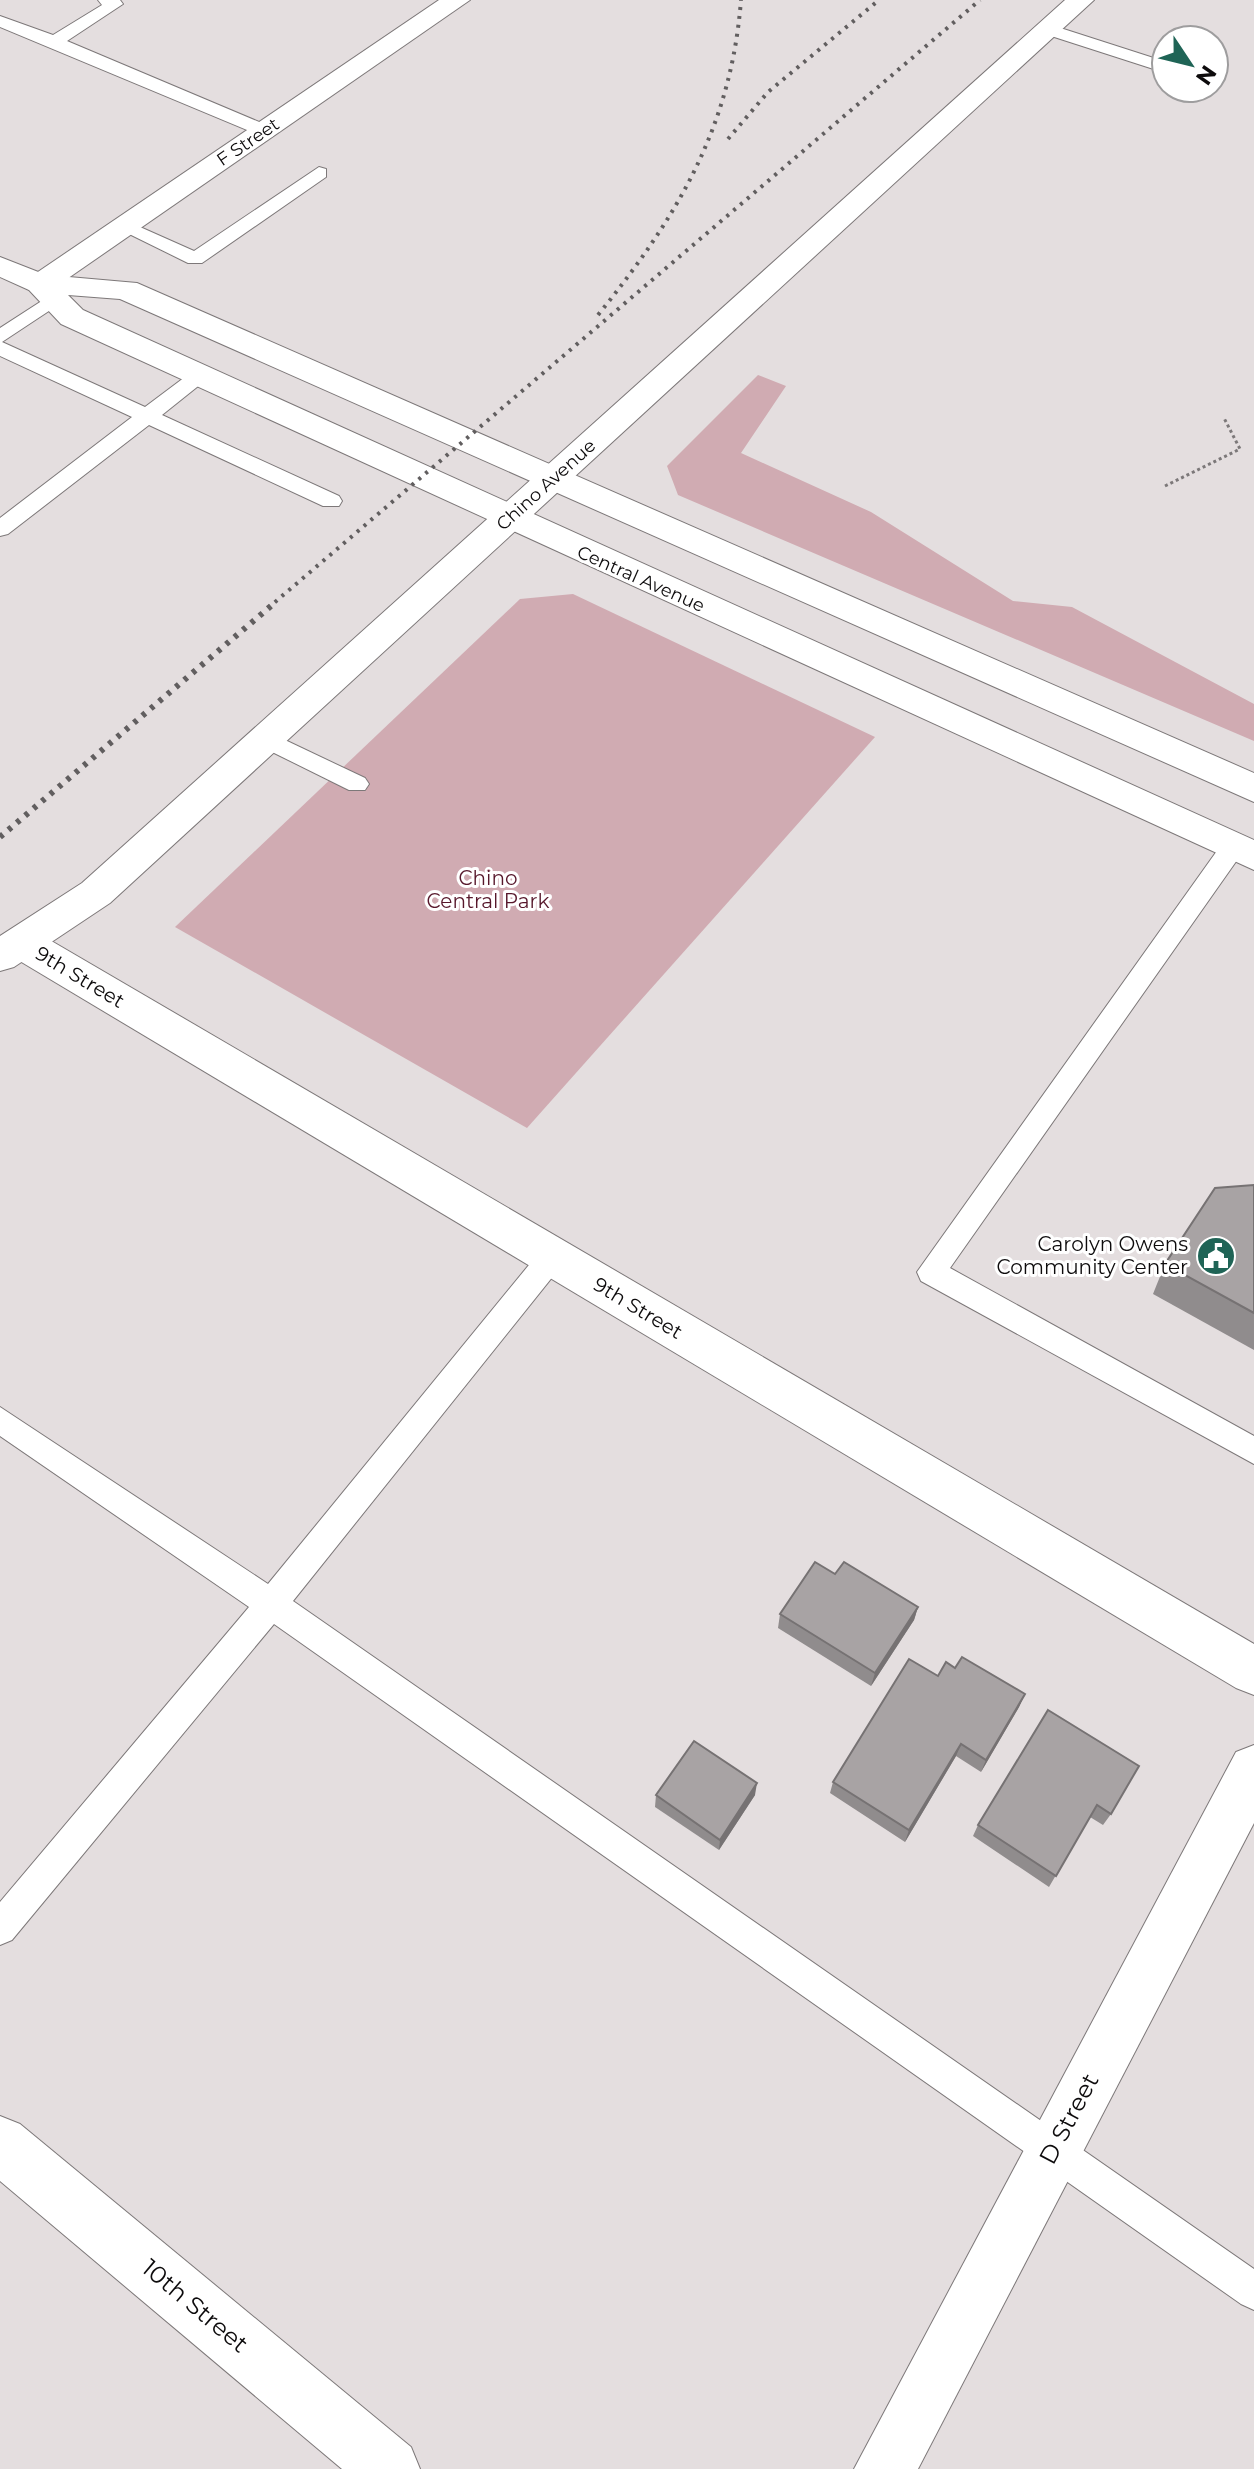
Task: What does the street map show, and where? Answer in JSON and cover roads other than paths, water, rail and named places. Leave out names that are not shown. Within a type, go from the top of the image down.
[{"type":"main road","name":"F Street","points":[[47,292],[124,227],[457,0]]},
{"type":"main road","name":"Chino Avenue","points":[[11,950],[96,893],[1081,0]]},
{"type":"main road","name":"Central Avenue","points":[[0,266],[47,292],[72,317],[1244,852]]},
{"type":"main road","name":"Central Avenue","points":[[47,292],[126,290],[1254,788]]},
{"type":"main road","name":"9th Street","points":[[11,950],[552,1257],[1254,1671]]},
{"type":"main road","name":"D Street","points":[[885,2469],[1254,1770]]},
{"type":"main road","name":"10th Street","points":[[0,2144],[389,2469]]},
{"type":"lane","points":[[54,42],[114,1]]},
{"type":"lane","points":[[0,21],[265,131]]},
{"type":"lane","points":[[1051,30],[1150,63]]},
{"type":"lane","points":[[124,227],[195,259],[319,173]]},
{"type":"lane","points":[[0,337],[47,292]]},
{"type":"lane","points":[[0,348],[331,501]]},
{"type":"lane","points":[[0,529],[200,375]]},
{"type":"lane","points":[[266,739],[357,784]]},
{"type":"lane","points":[[1244,852],[931,1272],[1254,1451]]},
{"type":"lane","points":[[0,1928],[271,1604],[552,1257]]},
{"type":"lane","points":[[0,1420],[271,1604],[1254,2291]]},
{"type":"railway","points":[[598,315],[652,242],[695,169],[726,89],[741,0]]},
{"type":"railway","points":[[728,139],[768,92],[879,0]]},
{"type":"railway","points":[[268,608],[980,0]]},
{"type":"railway","points":[[0,837],[271,606]]},
{"type":"place","name":"Carolyn Owens Community Center","points":[[1216,1256]]},
{"type":"park label","name":"Chino Central Park","points":[[488,890]]}]
